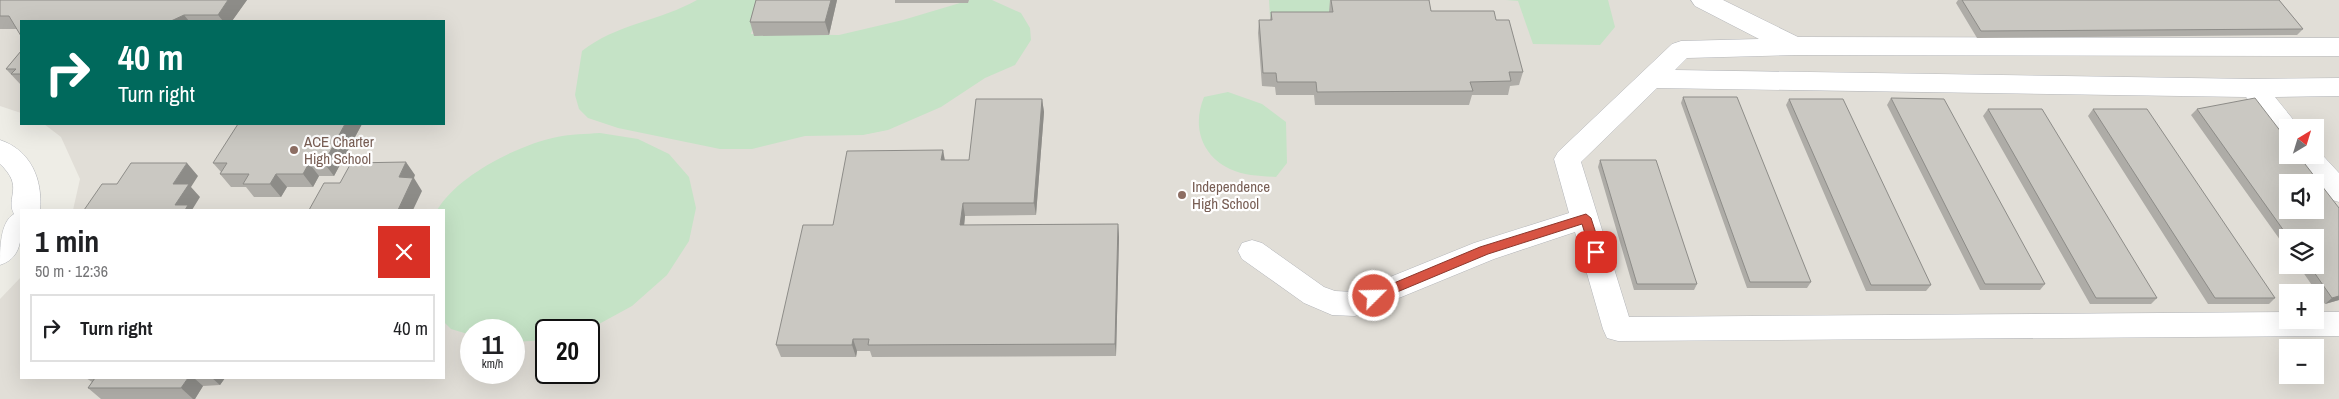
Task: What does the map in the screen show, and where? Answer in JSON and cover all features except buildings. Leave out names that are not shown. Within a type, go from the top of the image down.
[{"type":"lane","points":[[1703,0],[1795,46]]},
{"type":"lane","points":[[2339,47],[1795,46],[1681,50],[1567,159],[1618,329],[2339,324]]},
{"type":"lane","points":[[1650,79],[2253,88],[2339,87]]},
{"type":"lane","points":[[2253,88],[2279,119]]},
{"type":"lane","points":[[0,150],[17,162],[29,189],[26,209]]},
{"type":"lane","points":[[2316,164],[2339,192]]},
{"type":"lane","points":[[1252,251],[1314,295],[1332,303],[1356,304],[1484,251],[1586,218]]},
{"type":"lane","points":[[0,254],[20,224]]},
{"type":"shaded area","name":"Independence High School","points":[[0,0],[2339,0],[2339,399],[0,399],[0,299],[20,278],[20,379],[445,379],[445,209],[73,209],[80,179],[61,137],[45,125],[445,125],[445,20],[20,20],[20,113],[0,106]]},
{"type":"green space","points":[[697,0],[761,0],[751,34],[839,35],[903,20],[970,0],[992,0],[1021,13],[1030,28],[1031,40],[1015,65],[985,78],[941,107],[888,130],[863,135],[805,136],[752,149],[720,149],[618,128],[588,118],[579,109],[575,95],[582,51],[609,35]]},
{"type":"green space","points":[[1269,0],[1353,0],[1331,25],[1270,17]]},
{"type":"green space","points":[[1506,0],[1608,0],[1615,27],[1600,45],[1533,44],[1518,1]]},
{"type":"green space","points":[[1228,92],[1262,104],[1286,122],[1287,163],[1276,177],[1241,173],[1230,169],[1212,156],[1206,148],[1199,129],[1200,108],[1204,97]]},
{"type":"green space","points":[[600,133],[638,139],[669,154],[689,177],[696,208],[689,241],[667,275],[632,306],[600,323],[600,319],[535,319],[535,341],[525,341],[525,319],[460,319],[460,332],[451,329],[445,323],[445,209],[438,209],[459,185],[490,163],[525,147],[562,136]]},
{"type":"place","name":"ACE Charter High School","points":[[294,150]]},
{"type":"place","name":"Independence High School","points":[[1182,195]]},
{"type":"route","points":[[1374,296],[1484,251],[1586,218],[1596,252]]}]
